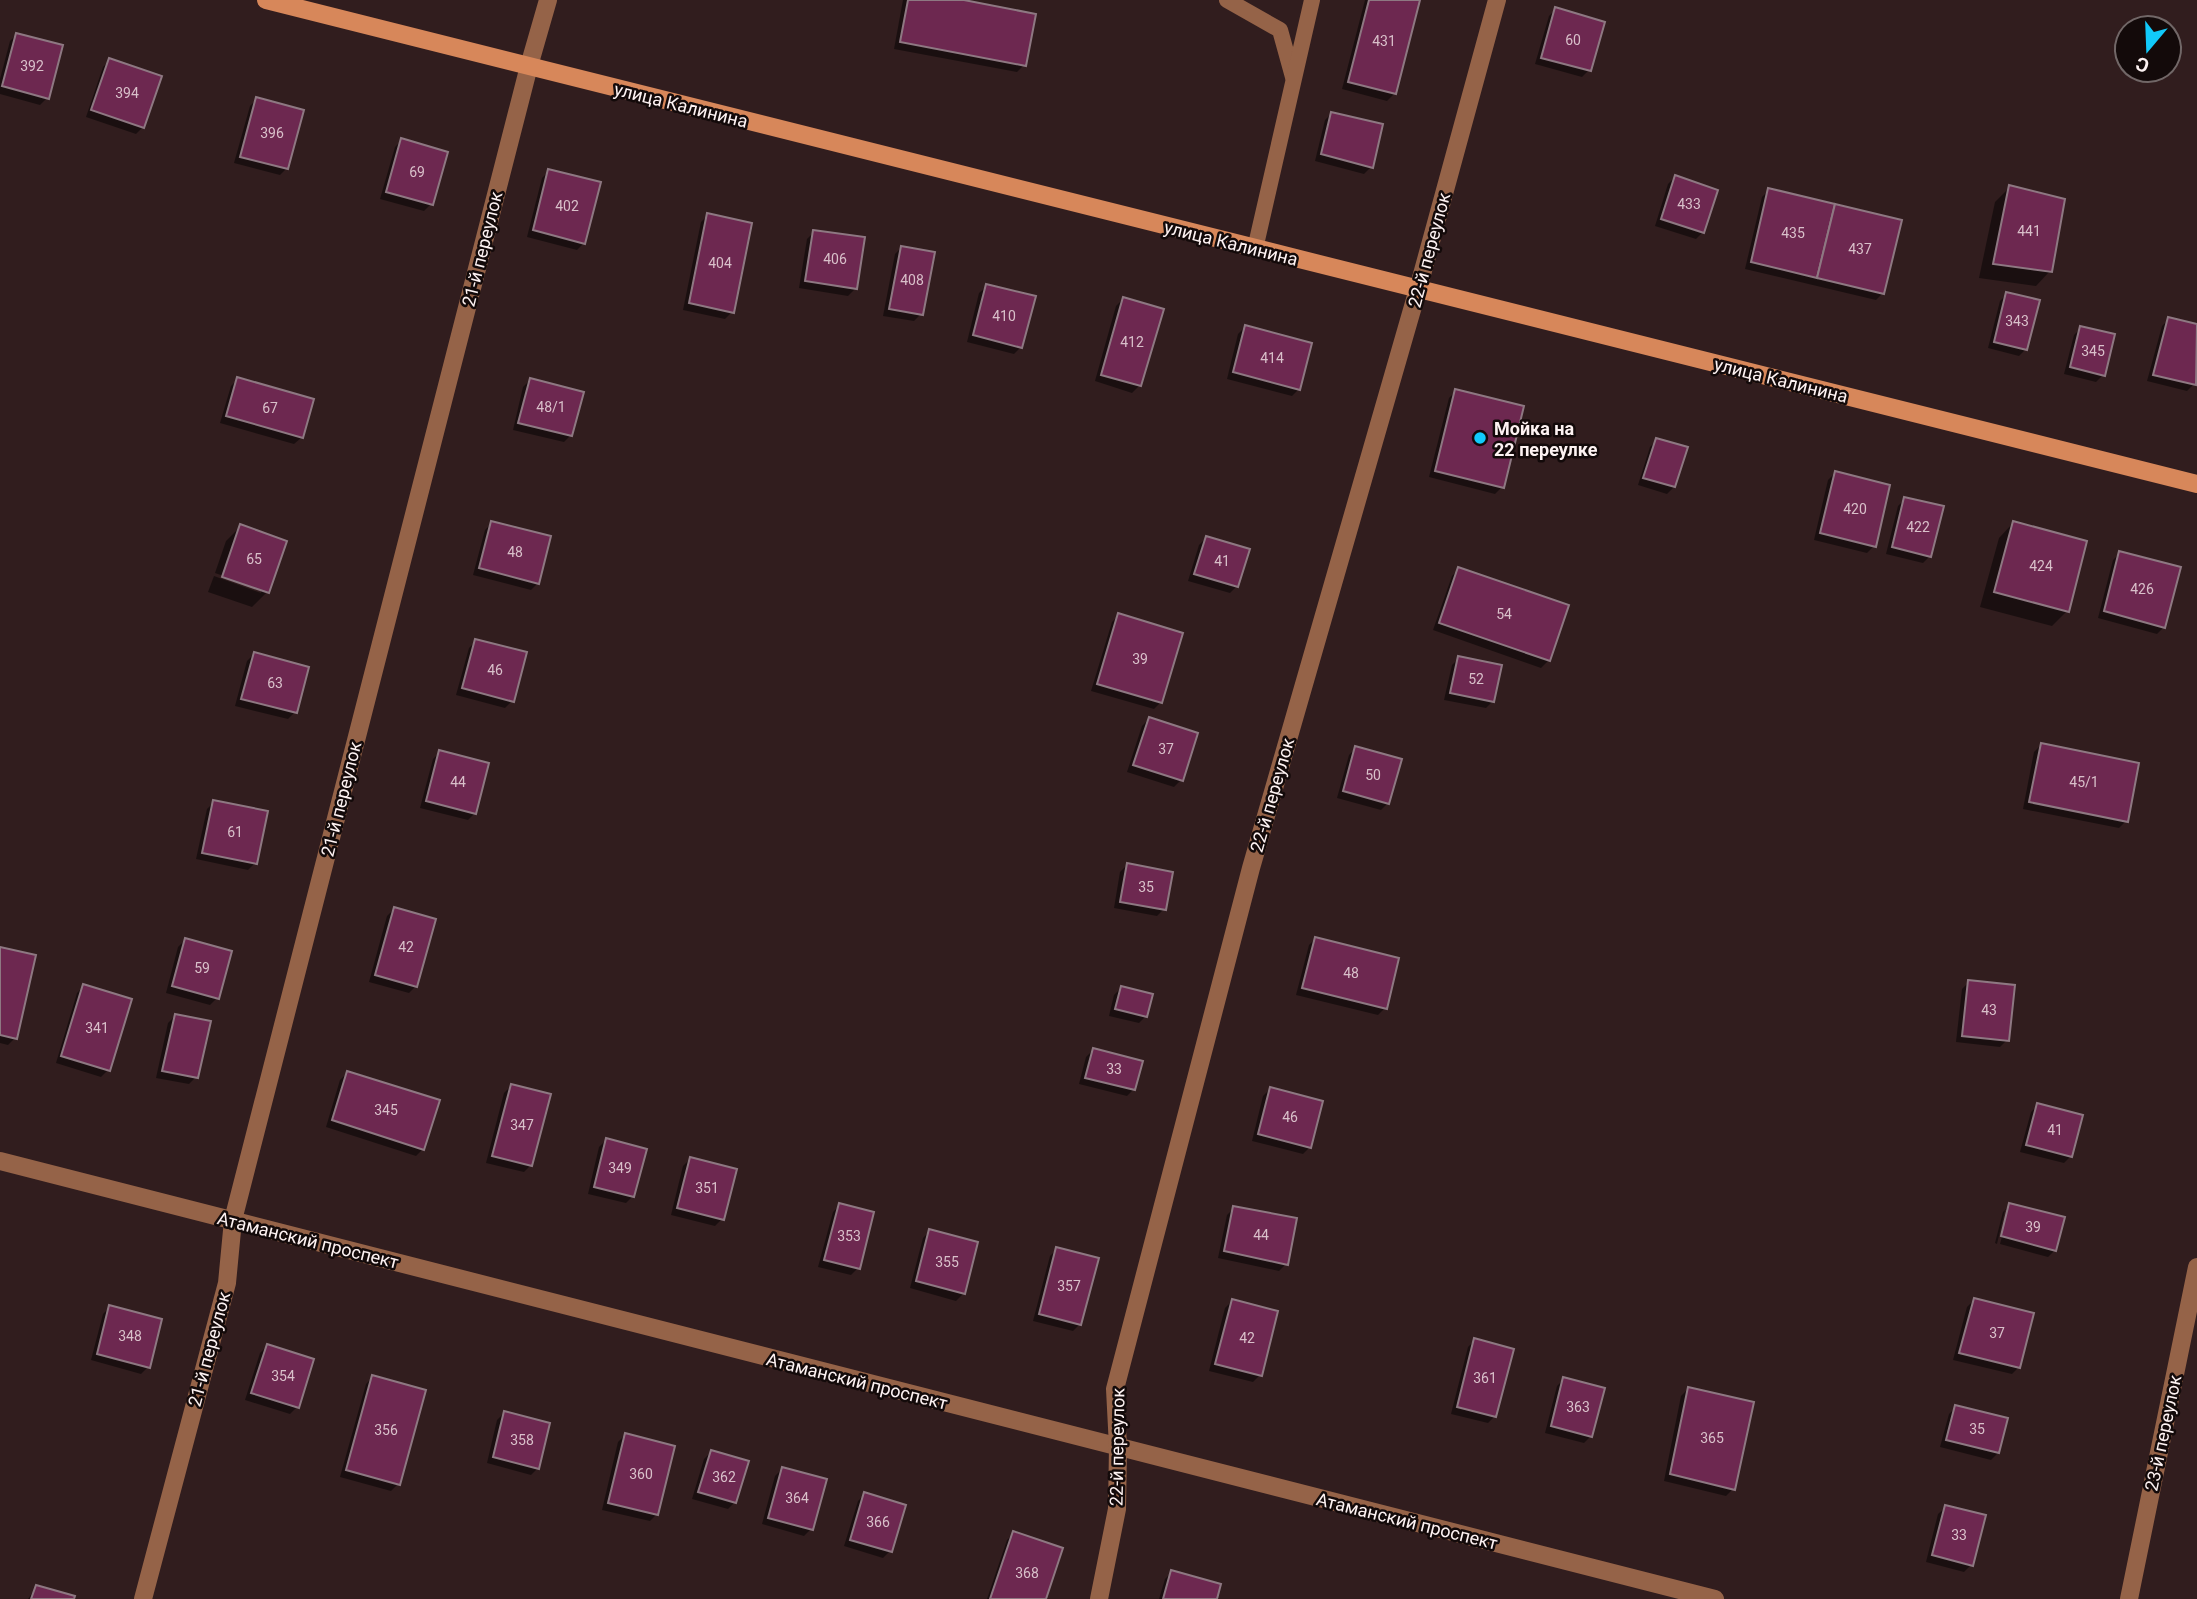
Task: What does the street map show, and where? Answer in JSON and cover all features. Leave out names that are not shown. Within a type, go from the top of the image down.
[{"type":"main road","name":"улица Калинина","points":[[266,0],[2197,484]]},
{"type":"street","name":"21-й переулок","points":[[143,1599],[226,1283],[233,1220],[548,0]]},
{"type":"street","name":"22-й переулок","points":[[1099,1599],[1117,1510],[1115,1389],[1251,868],[1418,289],[1497,0]]},
{"type":"street","name":"Атаманский проспект","points":[[0,1161],[1715,1599]]},
{"type":"street","name":"23-й переулок","points":[[2129,1599],[2197,1267]]},
{"type":"lane","points":[[1227,0],[1280,30],[1294,79]]},
{"type":"lane","points":[[1255,249],[1312,0]]},
{"type":"building","points":[[908,0],[964,0],[1036,14],[1026,66],[900,42]]},
{"type":"building","points":[[1369,0],[1420,0],[1396,94],[1348,82]]},
{"type":"building","points":[[1555,7],[1605,22],[1591,71],[1541,58]]},
{"type":"building","points":[[16,33],[63,45],[49,99],[2,86]]},
{"type":"building","points":[[109,58],[162,76],[144,128],[91,110]]},
{"type":"building","points":[[256,97],[304,110],[288,169],[240,157]]},
{"type":"building","points":[[1331,112],[1383,124],[1373,168],[1321,154]]},
{"type":"building","points":[[401,138],[448,152],[433,205],[386,192]]},
{"type":"building","points":[[548,169],[601,182],[585,244],[533,230]]},
{"type":"building","points":[[1675,175],[1718,190],[1704,233],[1661,219]]},
{"type":"building","points":[[2009,185],[2065,199],[2052,272],[1993,264]]},
{"type":"building","points":[[1768,188],[1835,204],[1817,278],[1751,262]]},
{"type":"building","points":[[1835,204],[1902,220],[1884,294],[1817,278]]},
{"type":"building","points":[[707,213],[752,223],[734,313],[689,303]]},
{"type":"building","points":[[813,230],[865,237],[857,289],[805,281]]},
{"type":"building","points":[[901,246],[935,252],[923,315],[889,309]]},
{"type":"building","points":[[986,284],[1036,296],[1022,348],[973,335]]},
{"type":"building","points":[[2006,292],[2040,300],[2027,350],[1994,342]]},
{"type":"building","points":[[1123,297],[1164,309],[1141,386],[1101,375]]},
{"type":"building","points":[[2168,317],[2197,324],[2196,385],[2153,375]]},
{"type":"building","points":[[1245,325],[1312,343],[1300,390],[1233,372]]},
{"type":"building","points":[[2080,326],[2115,334],[2105,376],[2070,367]]},
{"type":"building","points":[[237,377],[314,399],[303,438],[226,416]]},
{"type":"building","points":[[530,378],[584,392],[572,436],[518,423]]},
{"type":"building","name":"Мойка на 22 переулке","points":[[1455,389],[1524,406],[1504,488],[1435,471]]},
{"type":"building","points":[[1656,438],[1688,447],[1675,487],[1643,478]]},
{"type":"building","points":[[1835,471],[1890,485],[1876,547],[1820,533]]},
{"type":"building","points":[[1904,497],[1944,506],[1931,557],[1892,547]]},
{"type":"building","points":[[491,521],[551,536],[539,584],[479,568]]},
{"type":"building","points":[[2013,521],[2087,541],[2069,612],[1994,592]]},
{"type":"building","points":[[240,524],[287,541],[269,593],[222,577]]},
{"type":"building","points":[[1206,536],[1250,549],[1238,587],[1194,574]]},
{"type":"building","points":[[2119,551],[2181,567],[2165,628],[2104,611]]},
{"type":"building","points":[[1458,567],[1569,605],[1550,661],[1439,623]]},
{"type":"building","points":[[1118,613],[1183,633],[1162,703],[1097,684]]},
{"type":"building","points":[[475,639],[527,652],[514,702],[462,688]]},
{"type":"building","points":[[254,652],[309,667],[297,713],[241,699]]},
{"type":"building","points":[[1458,656],[1502,665],[1494,702],[1450,693]]},
{"type":"building","points":[[1149,717],[1198,733],[1183,781],[1133,765]]},
{"type":"building","points":[[2041,743],[2139,763],[2128,822],[2029,802]]},
{"type":"building","points":[[1355,746],[1402,759],[1389,804],[1343,791]]},
{"type":"building","points":[[439,750],[489,763],[476,814],[426,801]]},
{"type":"building","points":[[213,800],[268,811],[257,864],[202,853]]},
{"type":"building","points":[[1127,863],[1173,872],[1166,910],[1120,902]]},
{"type":"building","points":[[394,907],[436,919],[417,987],[375,975]]},
{"type":"building","points":[[1315,937],[1399,958],[1387,1009],[1302,988]]},
{"type":"building","points":[[185,938],[232,951],[219,999],[172,986]]},
{"type":"building","points":[[0,947],[36,955],[17,1039],[0,1035]]},
{"type":"building","points":[[1968,980],[2015,985],[2009,1041],[1962,1036]]},
{"type":"building","points":[[83,984],[132,999],[110,1071],[61,1056]]},
{"type":"building","points":[[1121,986],[1153,994],[1147,1017],[1115,1009]]},
{"type":"building","points":[[175,1014],[211,1021],[198,1078],[162,1071]]},
{"type":"building","points":[[1093,1048],[1143,1061],[1135,1090],[1085,1078]]},
{"type":"building","points":[[347,1071],[440,1100],[424,1150],[332,1120]]},
{"type":"building","points":[[511,1084],[551,1094],[532,1166],[492,1156]]},
{"type":"building","points":[[1270,1087],[1323,1101],[1311,1148],[1258,1134]]},
{"type":"building","points":[[2037,1103],[2083,1115],[2072,1157],[2026,1145]]},
{"type":"building","points":[[606,1138],[647,1149],[634,1197],[594,1187]]},
{"type":"building","points":[[690,1157],[737,1169],[724,1220],[677,1208]]},
{"type":"building","points":[[839,1203],[874,1212],[860,1269],[824,1260]]},
{"type":"building","points":[[2009,1203],[2065,1217],[2056,1251],[2001,1236]]},
{"type":"building","points":[[1233,1206],[1297,1218],[1288,1265],[1224,1251]]},
{"type":"building","points":[[929,1229],[978,1242],[965,1294],[916,1281]]},
{"type":"building","points":[[1056,1247],[1099,1258],[1081,1325],[1039,1314]]},
{"type":"building","points":[[1974,1298],[2034,1313],[2020,1368],[1959,1353]]},
{"type":"building","points":[[1232,1299],[1278,1311],[1262,1376],[1215,1364]]},
{"type":"building","points":[[109,1305],[162,1319],[150,1368],[97,1354]]},
{"type":"building","points":[[1474,1338],[1514,1349],[1496,1417],[1457,1407]]},
{"type":"building","points":[[267,1344],[314,1359],[299,1408],[251,1393]]},
{"type":"building","points":[[372,1375],[426,1390],[400,1485],[346,1470]]},
{"type":"building","points":[[1563,1377],[1605,1388],[1592,1437],[1551,1426]]},
{"type":"building","points":[[1688,1387],[1754,1402],[1735,1490],[1670,1474]]},
{"type":"building","points":[[1955,1405],[2008,1418],[1999,1453],[1946,1440]]},
{"type":"building","points":[[504,1411],[550,1423],[539,1469],[493,1457]]},
{"type":"building","points":[[625,1433],[675,1446],[658,1515],[608,1503]]},
{"type":"building","points":[[711,1450],[749,1461],[736,1503],[698,1492]]},
{"type":"building","points":[[782,1467],[827,1479],[813,1530],[768,1518]]},
{"type":"building","points":[[864,1492],[906,1505],[892,1552],[850,1540]]},
{"type":"building","points":[[1945,1505],[1986,1515],[1973,1566],[1932,1555]]},
{"type":"building","points":[[1013,1531],[1063,1548],[1046,1599],[990,1599]]},
{"type":"building","points":[[1171,1570],[1221,1584],[1217,1599],[1163,1599]]},
{"type":"building","points":[[36,1585],[75,1596],[74,1599],[31,1599]]},
{"type":"place","name":"Мойка на 22 переулке","points":[[1480,438]]}]
